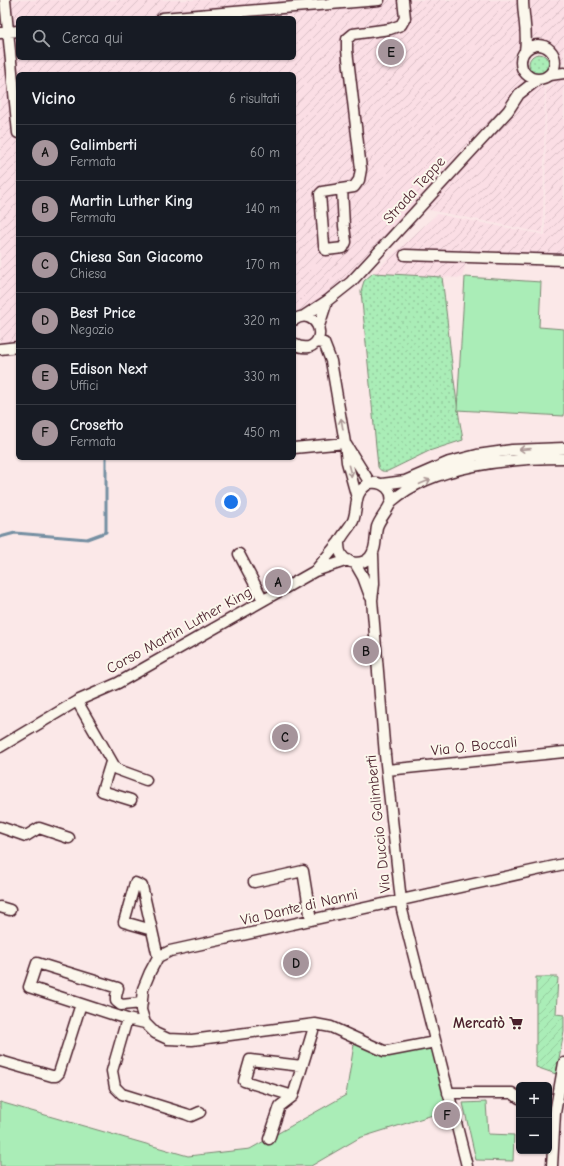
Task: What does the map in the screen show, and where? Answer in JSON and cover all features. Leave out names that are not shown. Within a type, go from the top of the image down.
[{"type":"street","points":[[5,0],[16,111]]},
{"type":"street","points":[[183,16],[322,3],[379,0]]},
{"type":"street","points":[[342,189],[346,242],[343,248],[326,250],[324,245],[320,194],[322,192],[354,187],[359,180],[360,169],[347,39],[353,34],[390,29],[402,25],[405,18],[403,0]]},
{"type":"street","points":[[523,0],[523,16],[527,30],[525,51],[521,58],[520,64],[525,74],[529,78],[537,80],[550,75],[564,73]]},
{"type":"street","points":[[527,30],[553,53],[555,61],[553,71],[550,75]]},
{"type":"street","points":[[525,51],[532,46],[544,46]]},
{"type":"street","points":[[555,61],[564,69]]},
{"type":"street","name":"Strada Teppe","points":[[519,94],[525,74]]},
{"type":"street","name":"Strada Teppe","points":[[299,318],[327,301],[351,282],[508,110],[519,94],[537,80]]},
{"type":"street","points":[[405,255],[564,260]]},
{"type":"street","points":[[296,345],[302,348],[308,347],[316,342],[320,332],[319,326],[327,301]]},
{"type":"street","points":[[299,318],[313,319],[319,326]]},
{"type":"street","points":[[316,342],[324,343],[331,361],[348,462],[357,498]]},
{"type":"street","points":[[0,349],[16,347]]},
{"type":"street","points":[[296,448],[345,443]]},
{"type":"street","points":[[345,443],[370,483]]},
{"type":"street","points":[[357,498],[363,487],[370,483],[382,484],[405,481],[449,462],[478,455],[512,450],[564,448]]},
{"type":"street","points":[[382,484],[389,490],[392,501],[403,492],[415,486],[463,468],[518,460],[564,458]]},
{"type":"street","name":"Corso Martin Luther King","points":[[315,571],[339,542],[352,521],[355,514],[357,498]]},
{"type":"street","name":"Via Duccio Galimberti","points":[[392,501],[379,523],[376,532],[373,554],[374,584],[372,600],[387,770],[402,910],[467,1166]]},
{"type":"street","name":"Via Duccio Galimberti","points":[[339,542],[341,554],[352,562],[367,586],[372,600]]},
{"type":"street","points":[[239,554],[263,600]]},
{"type":"street","name":"Corso Martin Luther King","points":[[0,747],[77,701],[118,683],[315,571],[352,562],[363,562],[373,554]]},
{"type":"street","points":[[77,701],[116,769],[146,780]]},
{"type":"street","name":"Via O. Boccali","points":[[387,770],[564,752]]},
{"type":"street","points":[[112,762],[102,791],[131,800]]},
{"type":"street","points":[[0,827],[26,836],[39,828],[69,838]]},
{"type":"street","name":"Via Dante di Nanni","points":[[158,957],[170,951],[564,864]]},
{"type":"street","points":[[254,882],[303,871],[311,920]]},
{"type":"street","points":[[152,930],[158,957],[143,989],[141,1010],[146,1023],[154,1033],[168,1039],[192,1040],[315,1024],[331,1027],[384,1051],[435,1042]]},
{"type":"street","points":[[142,1003],[121,1005],[116,1001],[118,988],[37,963],[29,987],[146,1023]]},
{"type":"street","points":[[0,1061],[56,1076],[59,1073],[81,1004]]},
{"type":"street","points":[[127,1018],[112,1072],[115,1087],[122,1094],[191,1116],[200,1112]]},
{"type":"street","points":[[269,1139],[280,1106],[293,1096],[315,1024]]},
{"type":"street","points":[[293,1096],[244,1080],[250,1060],[302,1066]]},
{"type":"street","points":[[552,1166],[557,1100],[564,1064]]},
{"type":"street","points":[[448,1092],[512,1093],[516,1096]]},
{"type":"shaded area","points":[[0,0],[564,0],[564,63],[561,62],[559,51],[552,43],[537,37],[525,41],[520,46],[516,51],[514,60],[514,67],[518,75],[545,88],[543,233],[414,207],[339,288],[322,299],[296,311],[296,72],[16,72],[16,343],[0,344]]},
{"type":"shaded area","points":[[558,77],[564,77],[564,267],[466,263],[462,278],[373,273],[437,214],[545,235],[546,88]]},
{"type":"green space","points":[[539,54],[546,57],[549,64],[546,71],[539,74],[532,71],[529,64],[532,57]]},
{"type":"green space","points":[[373,273],[442,277],[463,440],[429,451],[388,471],[383,471],[378,467],[361,291],[364,281]]},
{"type":"green space","points":[[465,277],[541,282],[539,327],[564,329],[564,416],[457,410]]},
{"type":"green space","points":[[536,977],[558,977],[556,1014],[564,1015],[564,1032],[556,1074],[536,1067]]},
{"type":"green space","points":[[355,1038],[384,1051],[435,1042],[452,1109],[359,1138],[311,1166],[0,1166],[0,1102],[188,1156],[250,1149],[346,1095]]},
{"type":"green space","points":[[486,1102],[488,1134],[514,1135],[513,1161],[476,1160],[463,1103]]},
{"type":"waterway","points":[[0,537],[15,533],[87,539],[106,532],[106,460]]},
{"type":"place","name":"Edison Next","points":[[391,52]]},
{"type":"place","name":"Galimberti","points":[[278,582]]},
{"type":"place","name":"Martin Luther King","points":[[366,651]]},
{"type":"place","name":"Chiesa San Giacomo","points":[[285,737]]},
{"type":"place","name":"Best Price","points":[[296,963]]},
{"type":"place","name":"Mercatò","points":[[516,1023]]},
{"type":"place","name":"Crosetto","points":[[447,1115]]}]
